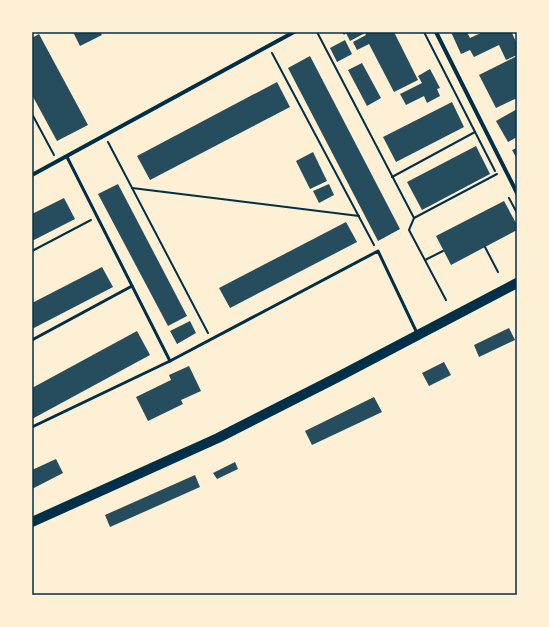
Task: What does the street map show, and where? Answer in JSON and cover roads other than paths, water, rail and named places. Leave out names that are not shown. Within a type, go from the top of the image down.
[{"type":"main road","points":[[32,522],[218,438],[517,282]]},
{"type":"street","points":[[32,175],[294,32]]},
{"type":"street","points":[[436,32],[517,193]]},
{"type":"lane","points":[[67,157],[170,361]]},
{"type":"lane","points":[[32,427],[170,361],[378,251],[418,335]]},
{"type":"lane","points":[[32,340],[132,286]]}]
